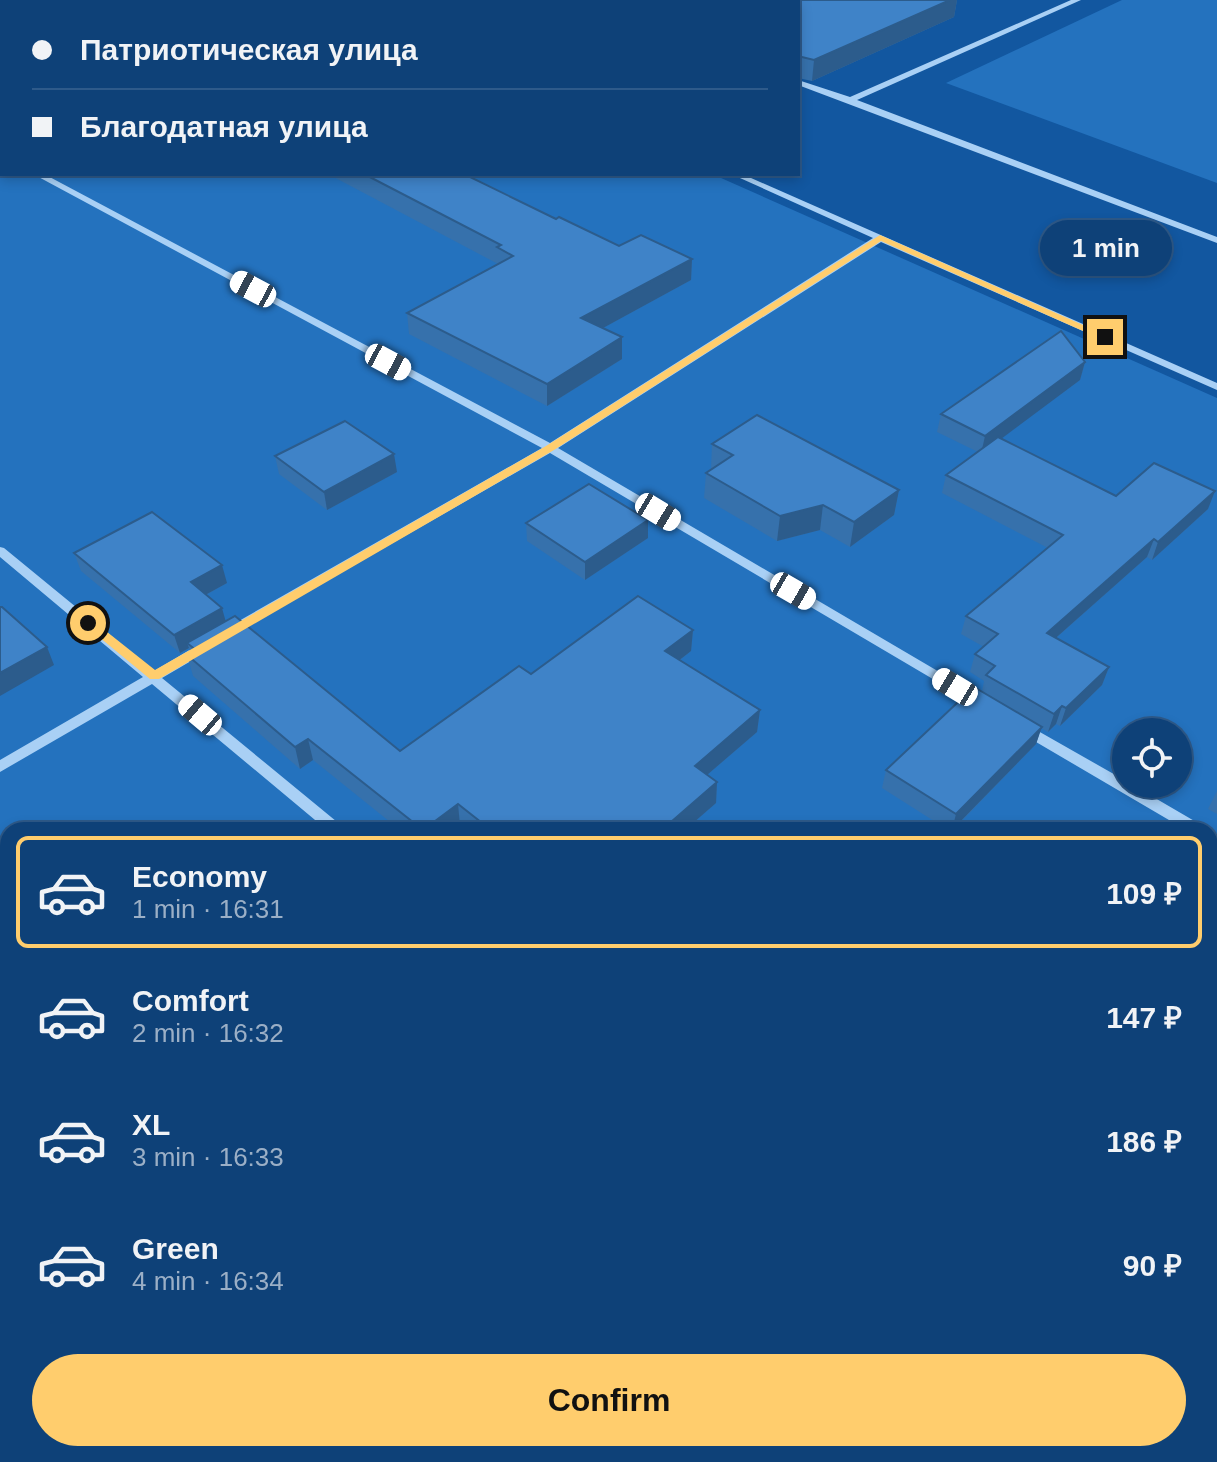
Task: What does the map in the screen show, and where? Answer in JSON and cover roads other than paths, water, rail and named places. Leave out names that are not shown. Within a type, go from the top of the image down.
[{"type":"street","points":[[850,100],[1077,0]]},
{"type":"street","points":[[800,83],[1217,240]]},
{"type":"street","points":[[800,90],[808,86]]},
{"type":"street","points":[[41,176],[550,448],[991,708]]},
{"type":"street","points":[[740,176],[1217,387]]},
{"type":"street","points":[[0,767],[550,448],[880,238]]},
{"type":"street","points":[[0,551],[327,822]]},
{"type":"street","points":[[1018,724],[1184,822]]}]
